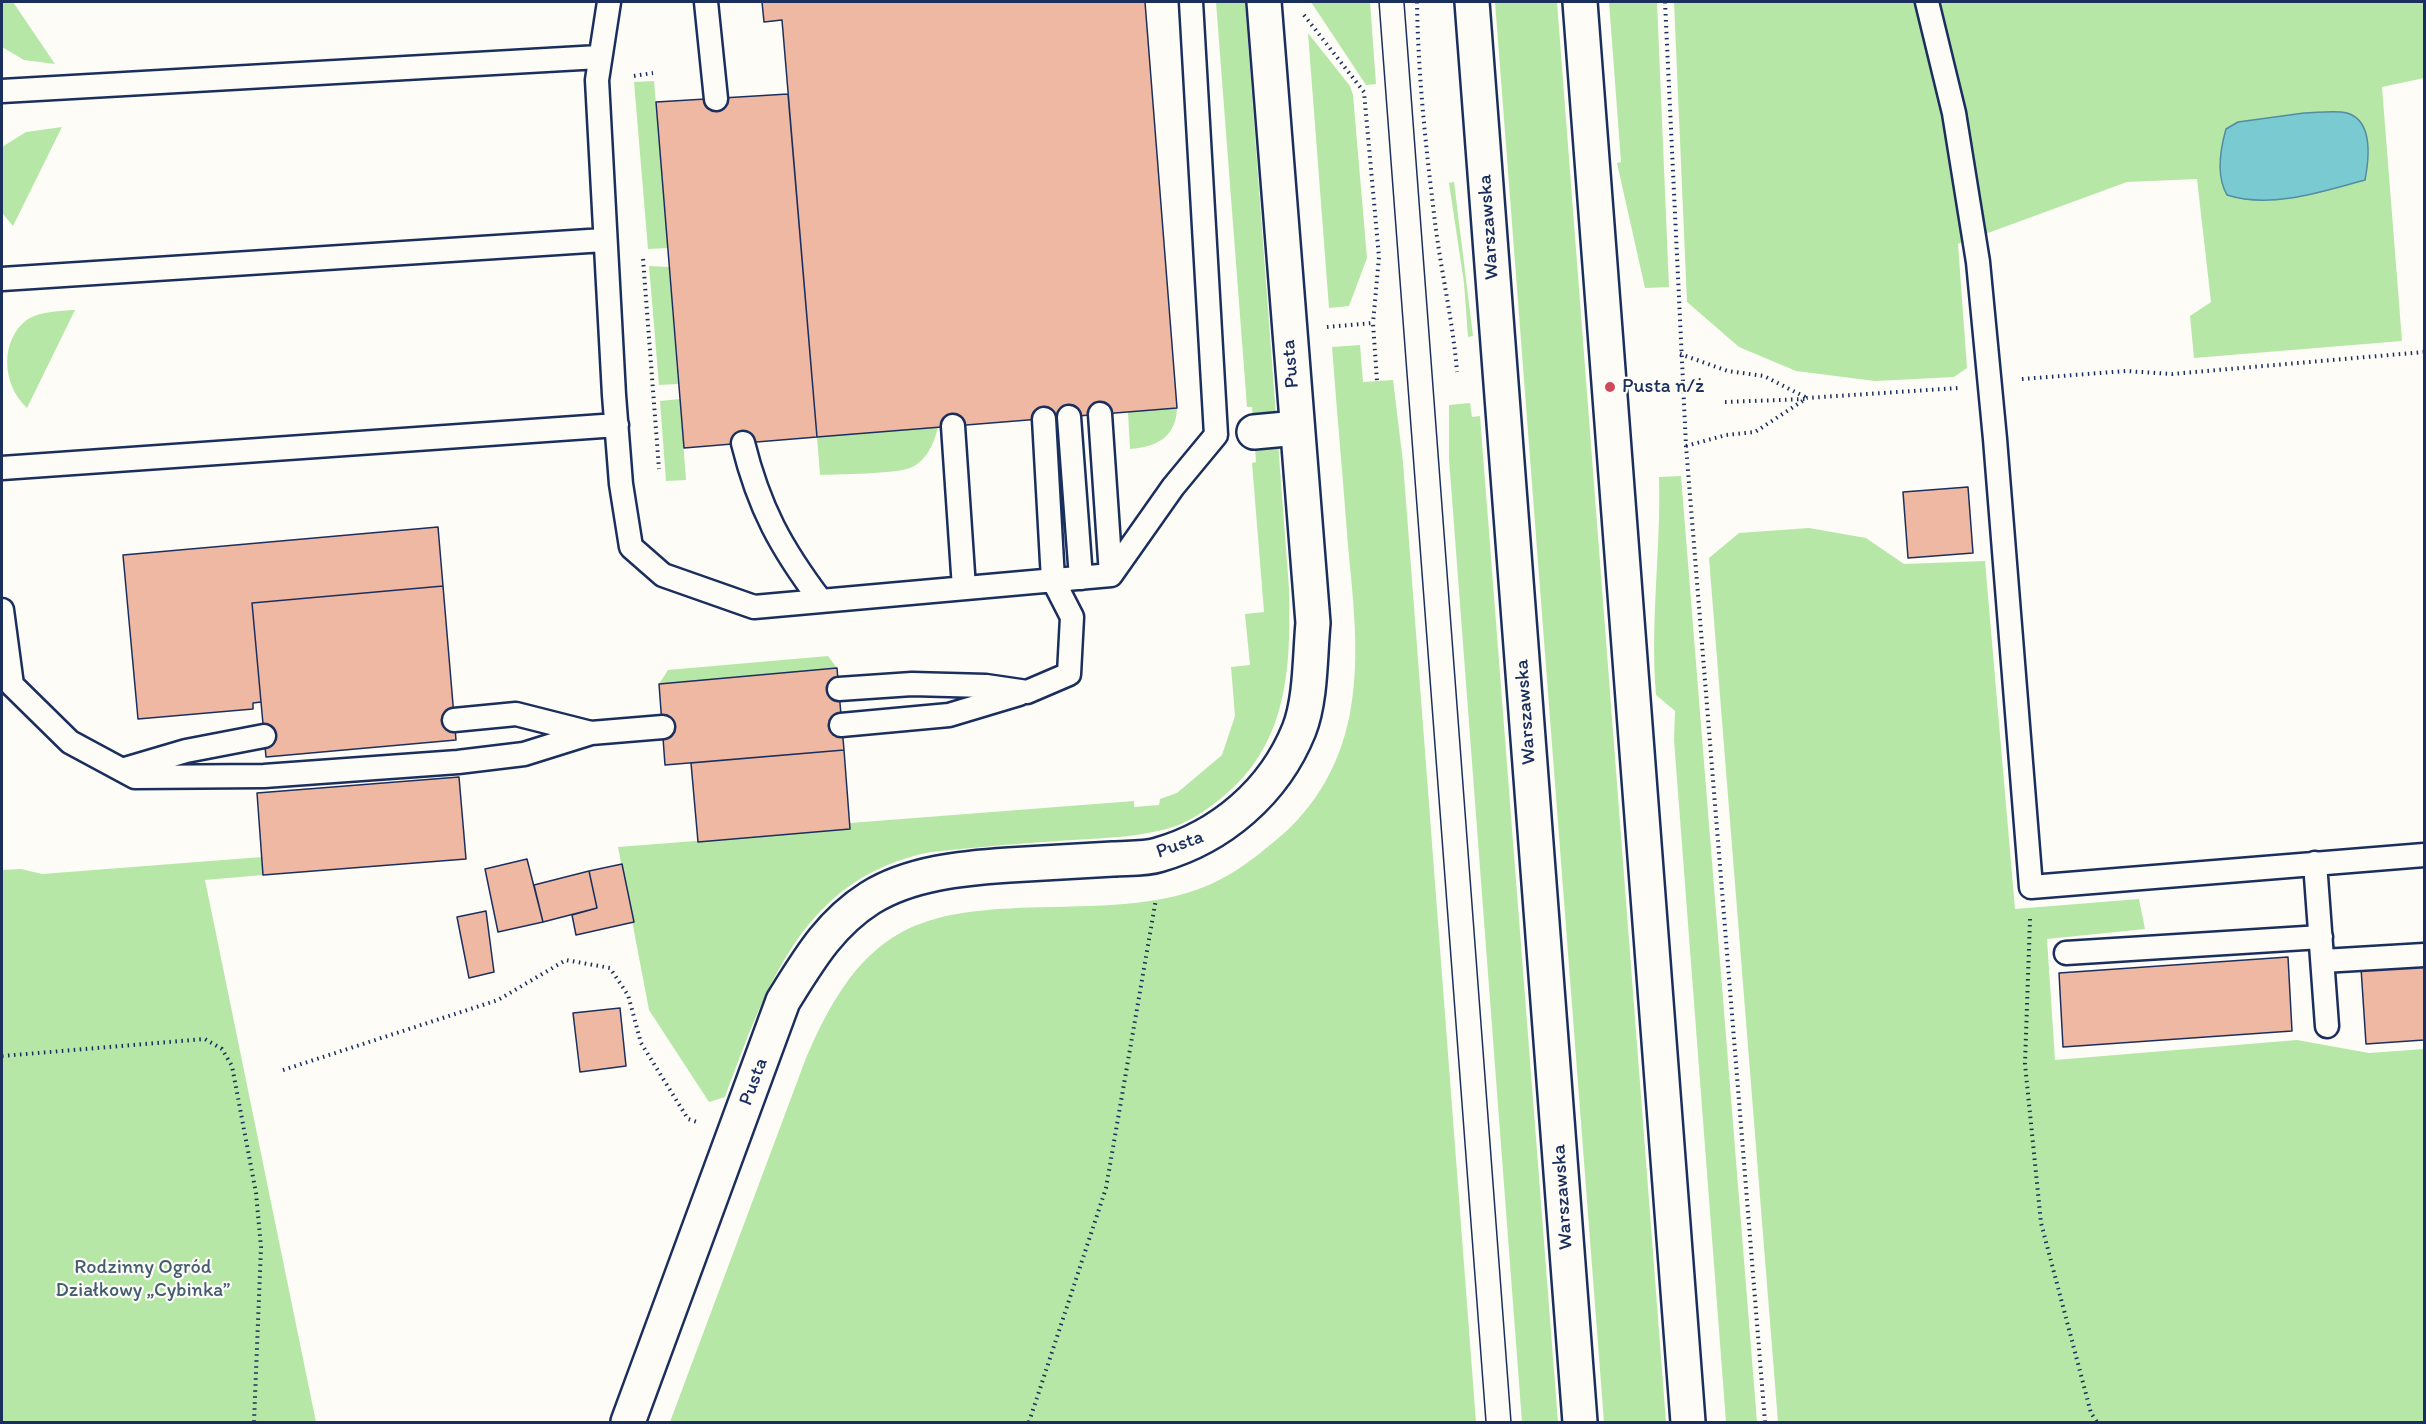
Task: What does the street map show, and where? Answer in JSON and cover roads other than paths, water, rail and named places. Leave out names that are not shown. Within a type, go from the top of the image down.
[{"type":"main road","name":"Pusta","points":[[628,1422],[783,1001],[819,942],[870,898],[897,885],[950,872],[986,867],[1156,856],[1204,838],[1242,811],[1276,773],[1299,729],[1309,678],[1313,623],[1264,2]]},
{"type":"main road","name":"Warszawska","points":[[1472,2],[1580,1422]]},
{"type":"main road","points":[[1580,2],[1688,1422]]},
{"type":"main road","points":[[1254,432],[1297,428]]},
{"type":"lane","points":[[609,2],[597,80],[604,240],[621,484],[631,547],[663,575],[754,607],[1112,575],[1173,487],[1216,435],[1191,2]]},
{"type":"lane","points":[[706,2],[716,99]]},
{"type":"lane","points":[[1927,2],[1954,113],[1969,195],[1991,386],[2031,887],[2424,855]]},
{"type":"lane","points":[[2,91],[599,57]]},
{"type":"lane","points":[[2,279],[604,240]]},
{"type":"lane","points":[[1100,414],[1112,575]]},
{"type":"lane","points":[[1070,417],[1081,578]]},
{"type":"lane","points":[[841,725],[949,715],[1027,692],[1069,674],[1072,617],[1053,580],[1044,419]]},
{"type":"lane","points":[[2,468],[617,425]]},
{"type":"lane","points":[[953,426],[964,588]]},
{"type":"lane","points":[[1216,435],[1254,432]]},
{"type":"lane","points":[[743,443],[754,486],[773,531],[794,565],[821,601]]},
{"type":"lane","points":[[2,610],[12,685],[70,742],[135,777],[264,776],[458,762],[524,754],[591,733],[663,727]]},
{"type":"lane","points":[[839,688],[912,684],[987,686],[1027,692]]},
{"type":"lane","points":[[454,720],[516,714],[591,733]]},
{"type":"lane","points":[[123,770],[186,750],[264,736]]},
{"type":"lane","points":[[2315,863],[2327,1026]]},
{"type":"lane","points":[[2066,953],[2321,937]]},
{"type":"lane","points":[[2323,961],[2424,955]]},
{"type":"water","points":[[2342,112],[2356,117],[2366,132],[2368,142],[2365,180],[2314,194],[2278,200],[2244,199],[2227,195],[2220,171],[2226,129],[2238,122],[2304,113]]},
{"type":"tram line","points":[[1379,2],[1486,1422]]},
{"type":"tram line","points":[[1404,2],[1511,1422]]},
{"type":"place","name":"Pusta n/ż","points":[[1610,387]]},
{"type":"park label","name":"Rodzinny Ogród Działkowy „Cybinka”","points":[[143,1280]]}]
